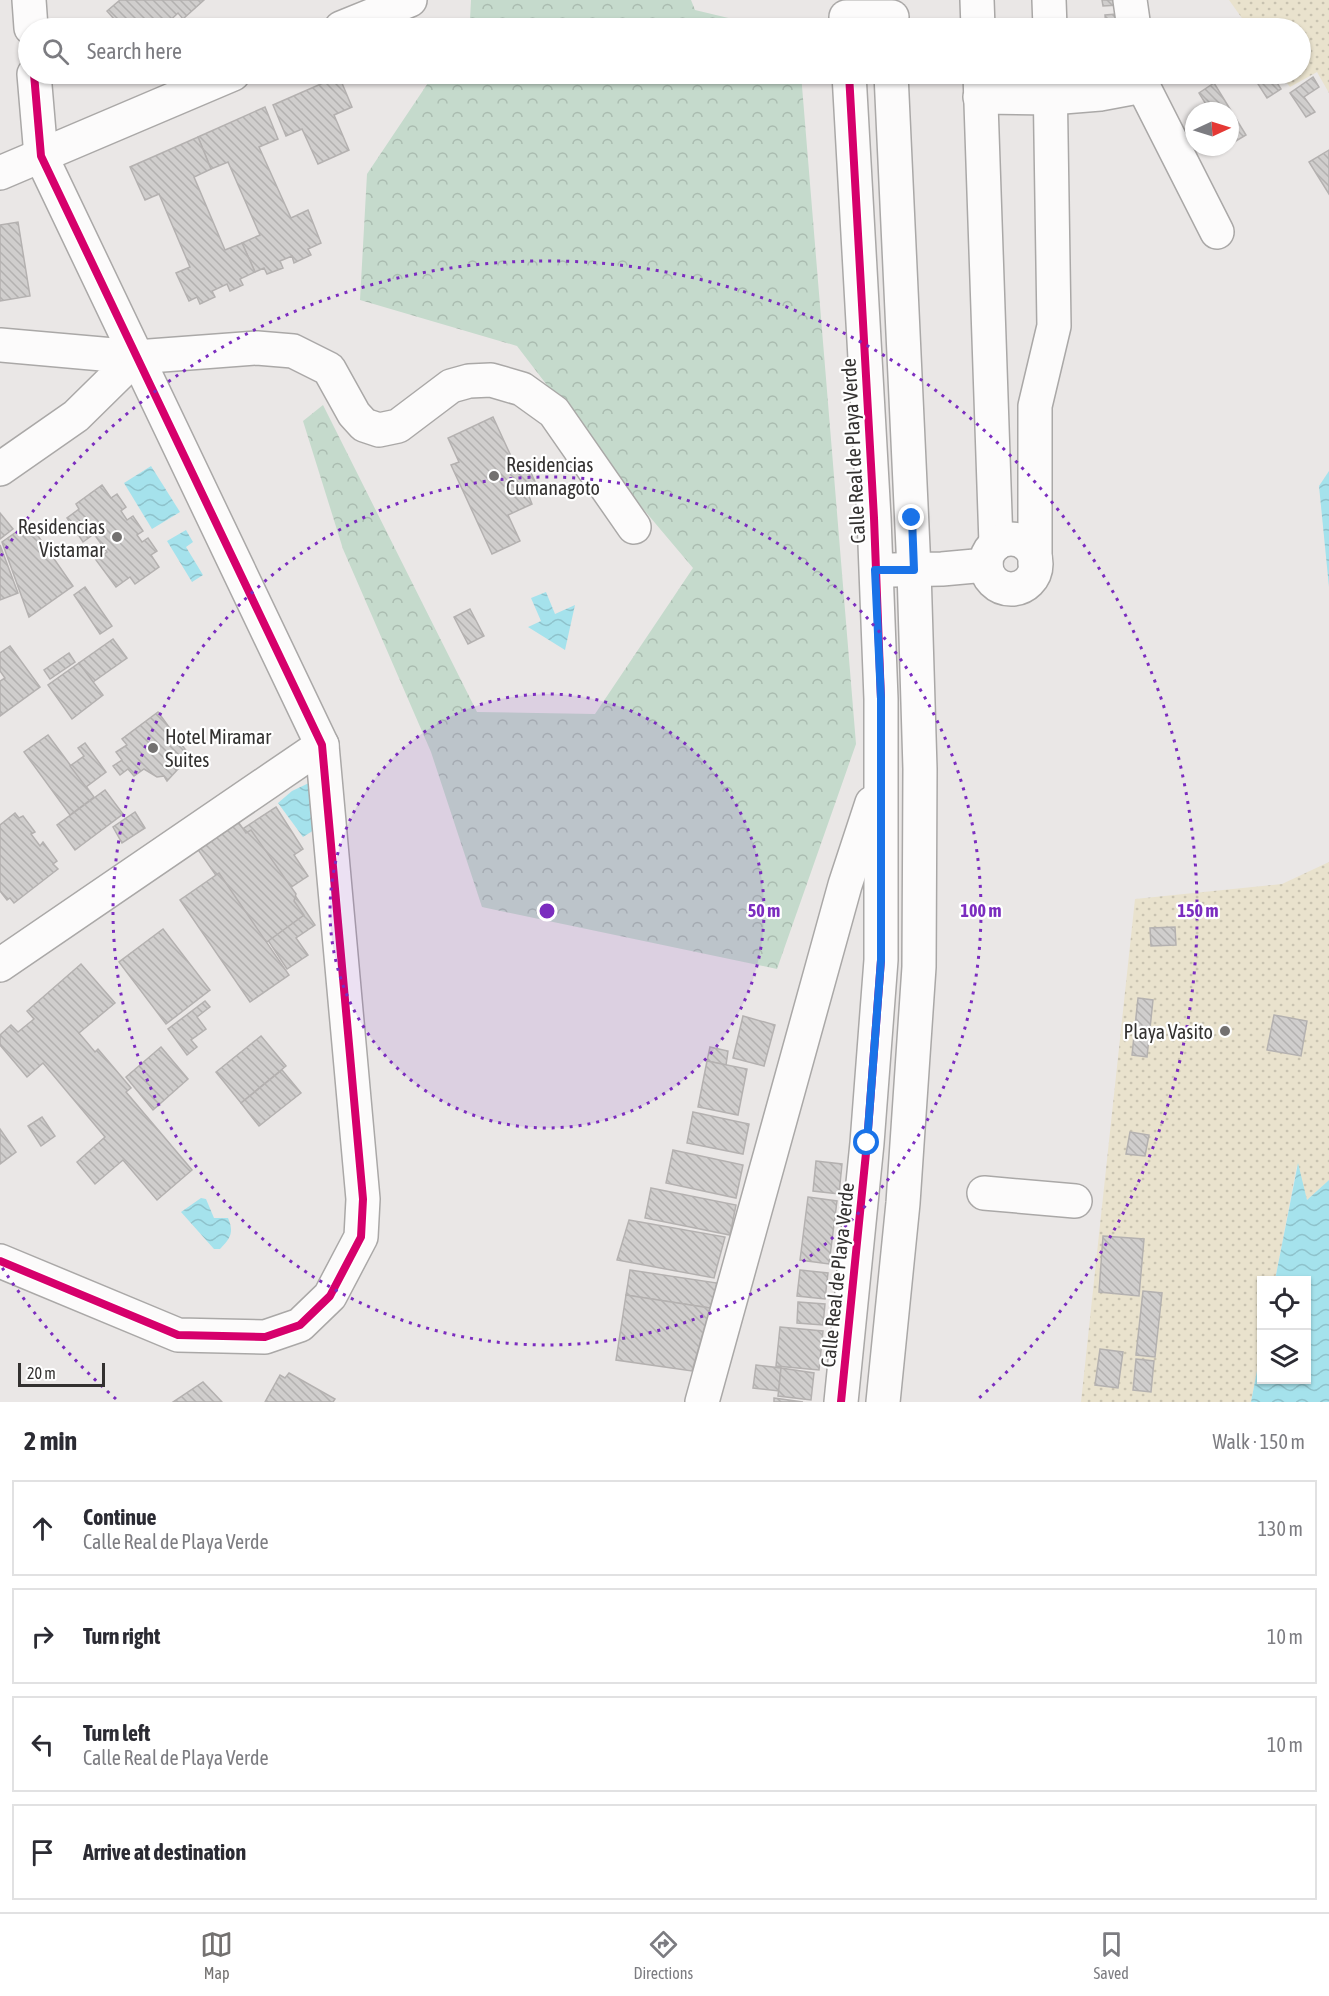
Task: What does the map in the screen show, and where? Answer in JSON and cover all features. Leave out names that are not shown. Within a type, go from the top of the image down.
[{"type":"street","points":[[29,0],[30,18]]},
{"type":"street","points":[[366,18],[410,0]]},
{"type":"street","points":[[977,0],[978,18]]},
{"type":"street","points":[[1049,0],[1050,18]]},
{"type":"street","points":[[1130,0],[1133,18]]},
{"type":"street","points":[[846,15],[891,15]]},
{"type":"street","points":[[0,1262],[178,1335],[265,1337],[300,1324],[330,1296],[361,1237],[363,1199],[322,745],[40,156],[35,84]]},
{"type":"street","points":[[0,173],[210,84]]},
{"type":"street","name":"Calle Real de Playa Verde","points":[[841,1402],[867,1143],[881,960],[881,699],[850,84]]},
{"type":"street","points":[[884,1402],[903,1203],[920,967],[920,769],[914,570],[891,84]]},
{"type":"street","points":[[1051,86],[1054,326],[1035,406],[1035,564],[1034,573],[1029,580],[1014,588],[1005,588],[992,580],[980,85],[1051,86],[1100,94],[1130,84]]},
{"type":"street","points":[[1144,84],[1217,232]]},
{"type":"street","points":[[0,345],[136,357],[257,348],[293,351],[329,369],[354,414],[364,425],[379,430],[398,426],[451,386],[469,381],[491,380],[522,389],[554,412],[634,527]]},
{"type":"street","points":[[0,469],[76,416],[136,357]]},
{"type":"street","points":[[875,570],[914,570],[991,554]]},
{"type":"street","points":[[0,964],[322,745]]},
{"type":"street","points":[[702,1402],[845,885],[880,779]]},
{"type":"street","points":[[984,1193],[1075,1201]]},
{"type":"green space","points":[[471,0],[691,0],[695,10],[728,18],[470,18]]},
{"type":"green space","points":[[427,84],[802,84],[856,744],[777,969],[482,907],[431,752],[343,549],[303,421],[323,405],[477,712],[595,714],[693,568],[628,491],[517,346],[360,300],[367,174]]},
{"type":"sand","points":[[1229,0],[1329,0],[1329,93],[1317,72],[1311,75],[1311,18],[1242,18]]},
{"type":"sand","name":"Playa Vasito","points":[[1329,862],[1329,1180],[1307,1200],[1297,1165],[1276,1276],[1257,1276],[1257,1371],[1251,1402],[1081,1402],[1135,899],[1282,884]]},
{"type":"water","points":[[151,466],[180,512],[152,529],[124,483]]},
{"type":"water","points":[[1329,471],[1329,587],[1319,486]]},
{"type":"water","points":[[186,530],[193,542],[186,547],[203,575],[192,582],[167,541]]},
{"type":"water","points":[[546,592],[555,614],[575,605],[565,650],[528,627],[541,621],[531,598]]},
{"type":"water","points":[[311,782],[314,830],[303,837],[278,803],[292,791]]},
{"type":"water","points":[[1298,1163],[1307,1200],[1329,1180],[1329,1402],[1251,1402],[1257,1371],[1257,1384],[1311,1384],[1311,1276],[1276,1276]]},
{"type":"water","points":[[201,1198],[206,1199],[214,1218],[228,1218],[230,1223],[230,1235],[220,1249],[214,1249],[181,1212]]},
{"type":"building","points":[[120,0],[204,0],[184,18],[178,13],[173,18],[113,18],[107,11]]},
{"type":"building","points":[[1102,0],[1118,0],[1119,5],[1103,6]]},
{"type":"building","points":[[1129,13],[1129,18],[1105,18],[1105,15]]},
{"type":"building","points":[[1313,77],[1319,87],[1304,97],[1315,112],[1306,117],[1290,93],[1303,84],[1311,84]]},
{"type":"building","points":[[321,84],[342,84],[352,107],[334,115],[349,150],[318,164],[302,129],[286,136],[273,105]]},
{"type":"building","points":[[1215,84],[1226,102],[1204,102],[1199,93]]},
{"type":"building","points":[[1258,84],[1278,84],[1281,89],[1267,98]]},
{"type":"building","points":[[265,107],[278,139],[259,147],[291,218],[308,210],[321,243],[308,249],[311,255],[294,263],[292,256],[280,261],[283,268],[267,274],[264,268],[255,272],[242,243],[260,235],[228,162],[211,169],[198,137]]},
{"type":"building","points":[[1239,124],[1246,135],[1239,139]]},
{"type":"building","points":[[198,137],[211,169],[194,177],[225,250],[242,243],[255,272],[240,279],[243,285],[230,291],[227,284],[212,291],[215,297],[200,304],[197,297],[189,301],[176,273],[190,267],[159,194],[145,200],[130,167]]},
{"type":"building","points":[[1329,150],[1329,194],[1309,162]]},
{"type":"building","points":[[18,222],[30,296],[0,301],[0,225]]},
{"type":"building","name":"Residencias Cumanagoto","points":[[493,417],[516,467],[526,462],[537,486],[527,491],[532,504],[508,515],[520,541],[492,554],[451,465],[459,462],[448,438]]},
{"type":"building","name":"Residencias Vistamar","points":[[102,485],[111,498],[117,494],[126,507],[121,511],[127,520],[133,516],[143,531],[137,535],[142,542],[148,538],[157,551],[151,555],[159,567],[135,584],[130,577],[116,587],[96,560],[107,552],[94,534],[83,542],[67,518],[79,509],[76,504]]},
{"type":"building","points":[[0,513],[13,529],[0,539]]},
{"type":"building","points":[[29,523],[73,586],[29,617],[2,542]]},
{"type":"building","points":[[0,545],[18,593],[0,600]]},
{"type":"building","points":[[85,587],[112,626],[100,634],[74,595]]},
{"type":"building","points":[[470,609],[484,636],[468,644],[454,617]]},
{"type":"building","points":[[113,639],[127,658],[93,682],[79,663]]},
{"type":"building","points":[[10,646],[40,687],[0,716],[0,681],[5,678],[0,671],[0,653]]},
{"type":"building","points":[[69,653],[75,662],[50,679],[44,670]]},
{"type":"building","points":[[79,663],[103,695],[72,719],[48,685]]},
{"type":"building","name":"Hotel Miramar Suites","points":[[158,712],[190,756],[167,781],[164,776],[157,777],[144,769],[134,776],[128,769],[120,775],[113,766],[122,760],[116,752],[127,745],[122,739]]},
{"type":"building","points":[[48,735],[94,797],[70,815],[24,752]]},
{"type":"building","points":[[85,743],[106,772],[86,787],[70,766],[84,756],[78,748]]},
{"type":"building","points":[[105,790],[123,814],[75,850],[57,825]]},
{"type":"building","points":[[276,807],[303,849],[294,855],[308,876],[290,888],[315,925],[296,938],[308,955],[287,969],[209,851]]},
{"type":"building","points":[[135,812],[145,828],[122,843],[113,827]]},
{"type":"building","points":[[15,813],[19,818],[23,816],[35,832],[31,834],[40,846],[43,842],[57,861],[53,864],[58,869],[14,903],[10,898],[7,900],[0,891],[0,825]]},
{"type":"building","points":[[234,816],[246,833],[251,830],[296,894],[294,901],[304,915],[264,944],[194,844]]},
{"type":"building","points":[[219,873],[289,975],[250,1002],[180,900]]},
{"type":"building","points":[[1175,927],[1176,945],[1151,946],[1150,928]]},
{"type":"building","points":[[163,929],[210,990],[166,1024],[119,962]]},
{"type":"building","points":[[81,964],[115,1003],[79,1033],[95,1052],[98,1049],[131,1088],[126,1092],[192,1170],[157,1200],[123,1160],[95,1184],[77,1162],[105,1137],[43,1063],[27,1077],[0,1045],[0,1035],[11,1025],[18,1032],[34,1019],[27,1011]]},
{"type":"building","points":[[1138,998],[1153,1000],[1147,1057],[1132,1055]]},
{"type":"building","points":[[205,1001],[210,1007],[197,1017],[206,1029],[191,1040],[197,1047],[187,1055],[168,1029]]},
{"type":"building","points":[[1274,1015],[1307,1021],[1301,1056],[1267,1050]]},
{"type":"building","points":[[743,1016],[775,1025],[764,1066],[733,1058]]},
{"type":"building","points":[[261,1036],[286,1066],[241,1103],[216,1072]]},
{"type":"building","points":[[161,1047],[188,1079],[153,1110],[126,1077]]},
{"type":"building","points":[[710,1047],[728,1051],[726,1065],[707,1061]]},
{"type":"building","points":[[707,1061],[747,1069],[738,1115],[698,1107]]},
{"type":"building","points":[[282,1070],[301,1093],[259,1126],[241,1103]]},
{"type":"building","points":[[693,1112],[749,1124],[743,1154],[687,1143]]},
{"type":"building","points":[[42,1117],[55,1136],[41,1146],[28,1126]]},
{"type":"building","points":[[0,1129],[16,1152],[0,1164]]},
{"type":"building","points":[[1130,1132],[1149,1135],[1145,1156],[1126,1154]]},
{"type":"building","points":[[673,1150],[743,1165],[736,1198],[666,1183]]},
{"type":"building","points":[[816,1161],[842,1164],[839,1194],[813,1191]]},
{"type":"building","points":[[651,1188],[736,1205],[730,1235],[645,1218]]},
{"type":"building","points":[[808,1197],[837,1201],[829,1264],[800,1260]]},
{"type":"building","points":[[629,1220],[725,1237],[714,1278],[617,1260]]},
{"type":"building","points":[[1103,1236],[1144,1239],[1139,1296],[1099,1292]]},
{"type":"building","points":[[630,1270],[717,1283],[710,1308],[626,1295]]},
{"type":"building","points":[[800,1270],[828,1273],[825,1299],[797,1296]]},
{"type":"building","points":[[1143,1291],[1162,1293],[1155,1357],[1136,1355]]},
{"type":"building","points":[[626,1295],[710,1308],[692,1371],[616,1360]]},
{"type":"building","points":[[798,1302],[825,1304],[823,1325],[797,1323]]},
{"type":"building","points":[[780,1327],[823,1331],[819,1370],[776,1366]]},
{"type":"building","points":[[1100,1349],[1123,1352],[1118,1388],[1095,1385]]},
{"type":"building","points":[[1136,1359],[1154,1361],[1151,1392],[1133,1390]]},
{"type":"building","points":[[756,1365],[781,1368],[779,1391],[753,1388]]},
{"type":"building","points":[[781,1368],[814,1373],[811,1400],[778,1396]]},
{"type":"building","points":[[289,1373],[335,1399],[333,1402],[265,1402],[280,1375],[285,1378]]},
{"type":"building","points":[[203,1382],[222,1402],[173,1402]]},
{"type":"building","points":[[774,1398],[803,1402],[774,1402]]},
{"type":"cycle path","points":[[0,1261],[178,1335],[265,1337],[300,1325],[330,1296],[361,1237],[363,1199],[322,745],[41,156],[35,84]]},
{"type":"cycle path","points":[[841,1402],[867,1143],[881,960],[881,699],[874,518],[850,84]]},
{"type":"place","name":"Residencias Cumanagoto","points":[[494,476]]},
{"type":"place","name":"Residencias Vistamar","points":[[117,537]]},
{"type":"place","name":"Hotel Miramar Suites","points":[[153,748]]},
{"type":"place","name":"Playa Vasito","points":[[1225,1031]]},
{"type":"route","points":[[867,1143],[881,960],[881,699],[875,570],[914,570],[912,518]]}]
